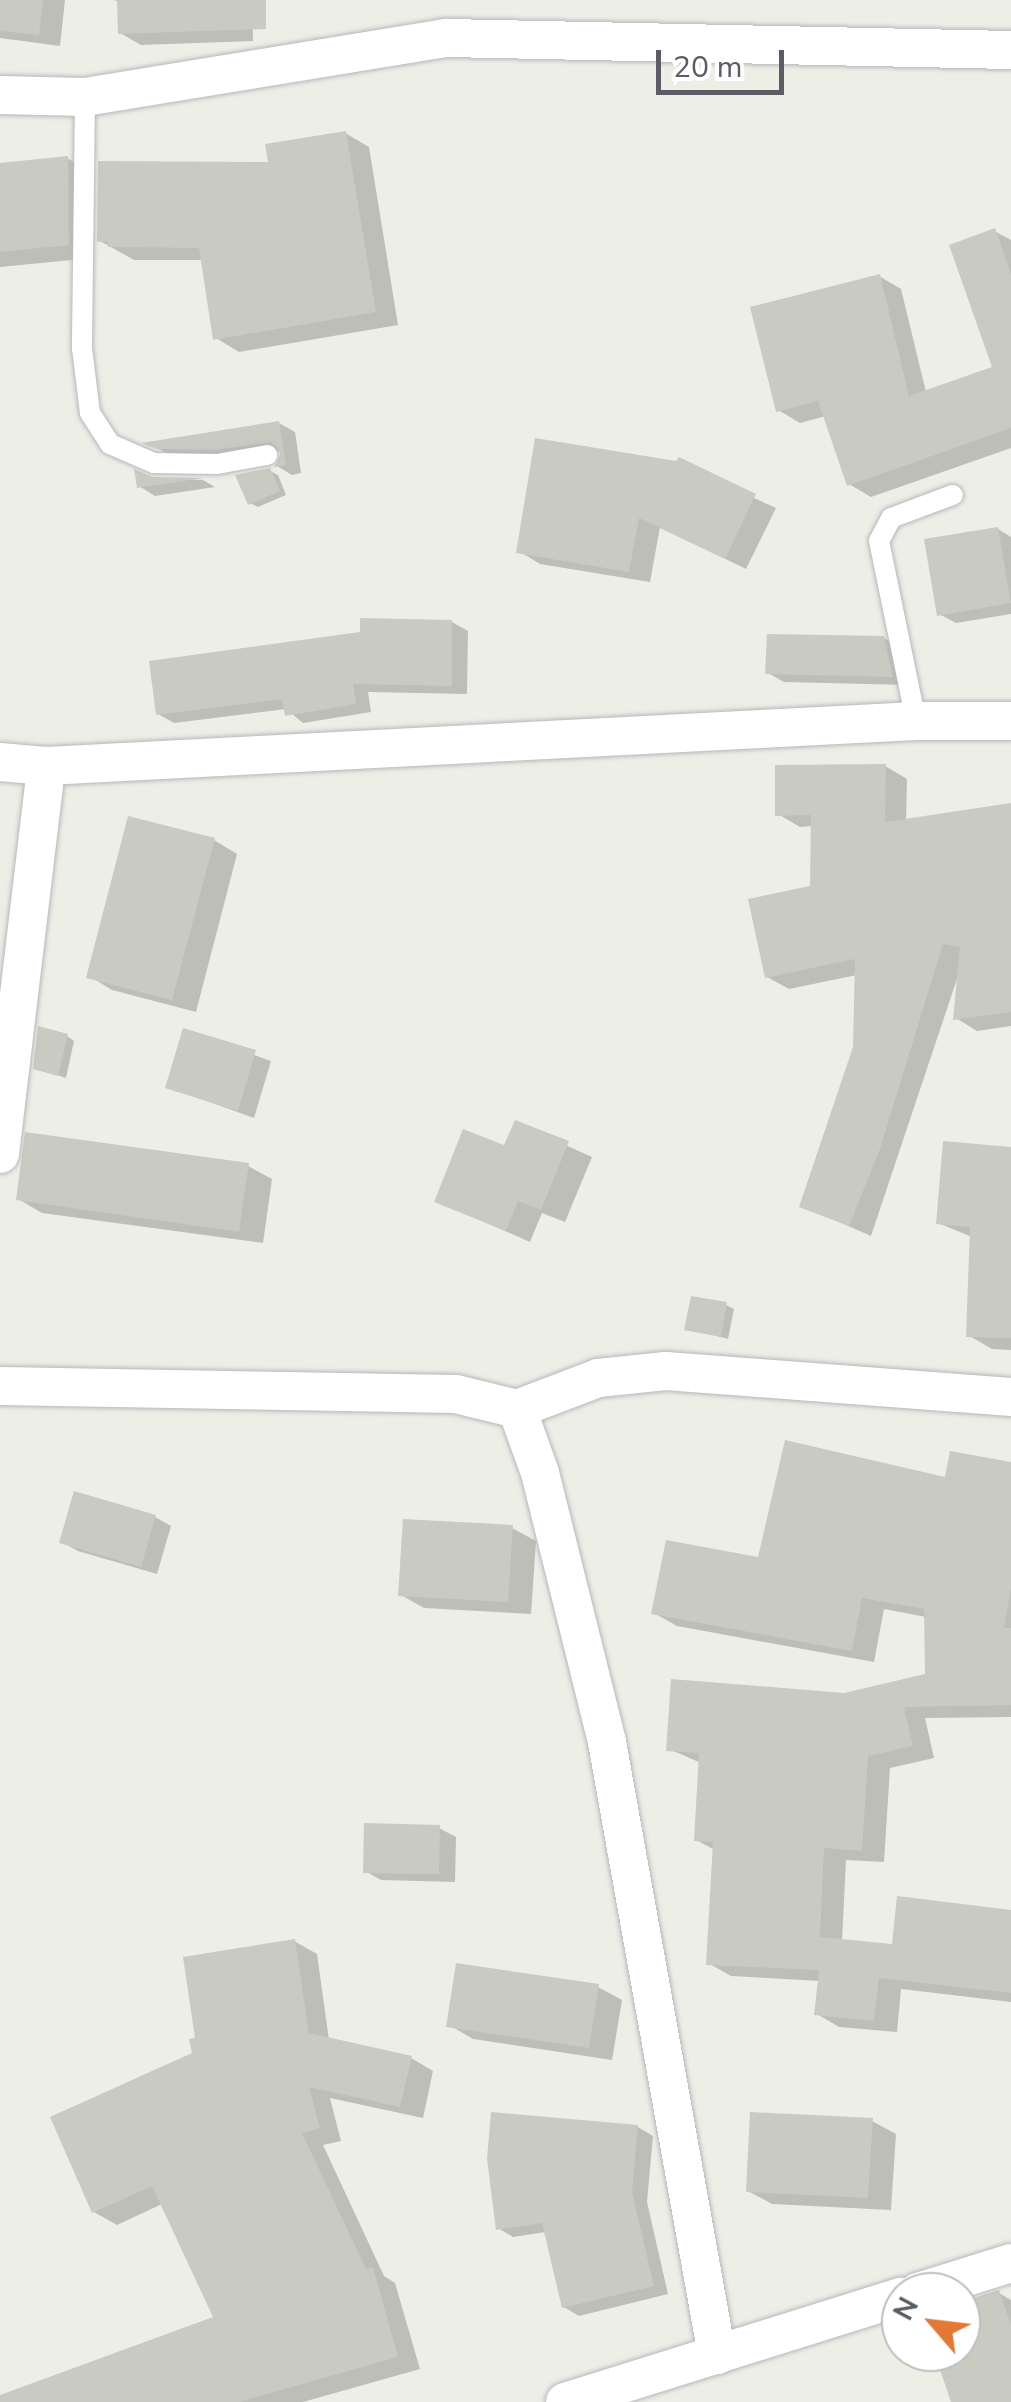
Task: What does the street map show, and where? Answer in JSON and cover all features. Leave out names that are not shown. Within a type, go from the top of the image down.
[{"type":"street","points":[[0,95],[85,97],[447,38],[1011,50]]},
{"type":"street","points":[[0,762],[46,766],[916,721],[1011,721]]},
{"type":"street","points":[[0,1154],[46,766]]},
{"type":"street","points":[[0,1386],[456,1394],[517,1409],[598,1378],[666,1371],[1011,1398]]},
{"type":"street","points":[[517,1409],[540,1473],[607,1742],[717,2355]]},
{"type":"street","points":[[981,2272],[1011,2263]]},
{"type":"street","points":[[565,2402],[881,2303]]},
{"type":"lane","points":[[85,97],[82,348],[90,414],[110,444],[154,463],[217,464],[267,455]]},
{"type":"lane","points":[[916,721],[879,540],[891,518],[953,495]]},
{"type":"building","points":[[0,0],[43,0],[39,35],[0,31]]},
{"type":"building","points":[[117,0],[266,0],[266,29],[118,34]]},
{"type":"building","points":[[346,131],[376,312],[213,340],[199,248],[108,247],[108,241],[97,242],[98,161],[268,162],[265,144]]},
{"type":"building","points":[[68,156],[69,245],[0,252],[0,163]]},
{"type":"building","points":[[995,228],[1011,274],[1011,428],[847,486],[818,401],[776,412],[750,307],[880,274],[909,396],[992,367],[949,245]]},
{"type":"building","points":[[279,421],[286,465],[274,467],[281,454],[271,442],[216,450],[157,449],[141,443]]},
{"type":"building","points":[[535,438],[676,461],[679,457],[756,494],[725,559],[639,518],[629,572],[516,553]]},
{"type":"building","points":[[270,468],[280,491],[248,505],[235,475]]},
{"type":"building","points":[[134,469],[153,477],[204,478],[137,488]]},
{"type":"building","points":[[998,527],[1011,603],[937,616],[924,539]]},
{"type":"building","points":[[360,618],[452,620],[452,686],[353,684],[356,704],[285,716],[282,699],[156,715],[149,661],[360,632]]},
{"type":"building","points":[[767,634],[884,636],[893,677],[765,674]]},
{"type":"building","points":[[886,764],[885,822],[1011,803],[1011,1012],[953,1020],[960,947],[943,944],[880,1149],[849,1226],[799,1207],[853,1047],[855,959],[765,978],[748,899],[810,886],[811,815],[775,816],[775,765]]},
{"type":"building","points":[[128,816],[215,838],[172,1000],[86,978]]},
{"type":"building","points":[[38,1026],[68,1034],[58,1076],[33,1069]]},
{"type":"building","points":[[183,1028],[256,1050],[238,1111],[165,1088]]},
{"type":"building","points":[[515,1120],[569,1141],[541,1210],[518,1201],[506,1231],[434,1202],[463,1129],[504,1145]]},
{"type":"building","points":[[25,1132],[249,1163],[239,1232],[16,1200]]},
{"type":"building","points":[[943,1141],[1011,1147],[1011,1338],[966,1337],[970,1227],[936,1224]]},
{"type":"building","points":[[691,1296],[727,1302],[721,1337],[684,1330]]},
{"type":"building","points":[[785,1440],[945,1477],[950,1451],[1011,1462],[1011,1588],[1004,1628],[1011,1628],[1011,1705],[904,1707],[913,1746],[868,1756],[862,1851],[824,1848],[820,1937],[892,1944],[897,1896],[1011,1910],[1011,1993],[879,1978],[874,2021],[814,2015],[819,1970],[706,1965],[713,1842],[694,1841],[699,1753],[666,1751],[671,1679],[844,1693],[925,1674],[924,1609],[862,1598],[852,1651],[651,1614],[666,1540],[758,1557]]},
{"type":"building","points":[[74,1491],[156,1515],[141,1567],[59,1543]]},
{"type":"building","points":[[403,1519],[513,1525],[508,1602],[398,1596]]},
{"type":"building","points":[[364,1823],[440,1825],[439,1874],[363,1873]]},
{"type":"building","points":[[295,1939],[309,2033],[412,2056],[400,2107],[309,2087],[320,2128],[302,2133],[366,2269],[373,2267],[398,2357],[239,2402],[0,2402],[0,2395],[213,2317],[152,2186],[92,2213],[50,2117],[192,2053],[189,2039],[195,2038],[183,1957]]},
{"type":"building","points":[[456,1963],[599,1984],[589,2048],[446,2027]]},
{"type":"building","points":[[491,2112],[638,2125],[632,2192],[654,2286],[562,2308],[542,2223],[496,2230],[487,2159]]},
{"type":"building","points":[[750,2112],[873,2118],[868,2198],[746,2192]]},
{"type":"building","points":[[999,2290],[1011,2325],[1011,2402],[951,2402],[941,2372],[981,2372],[981,2296]]}]
